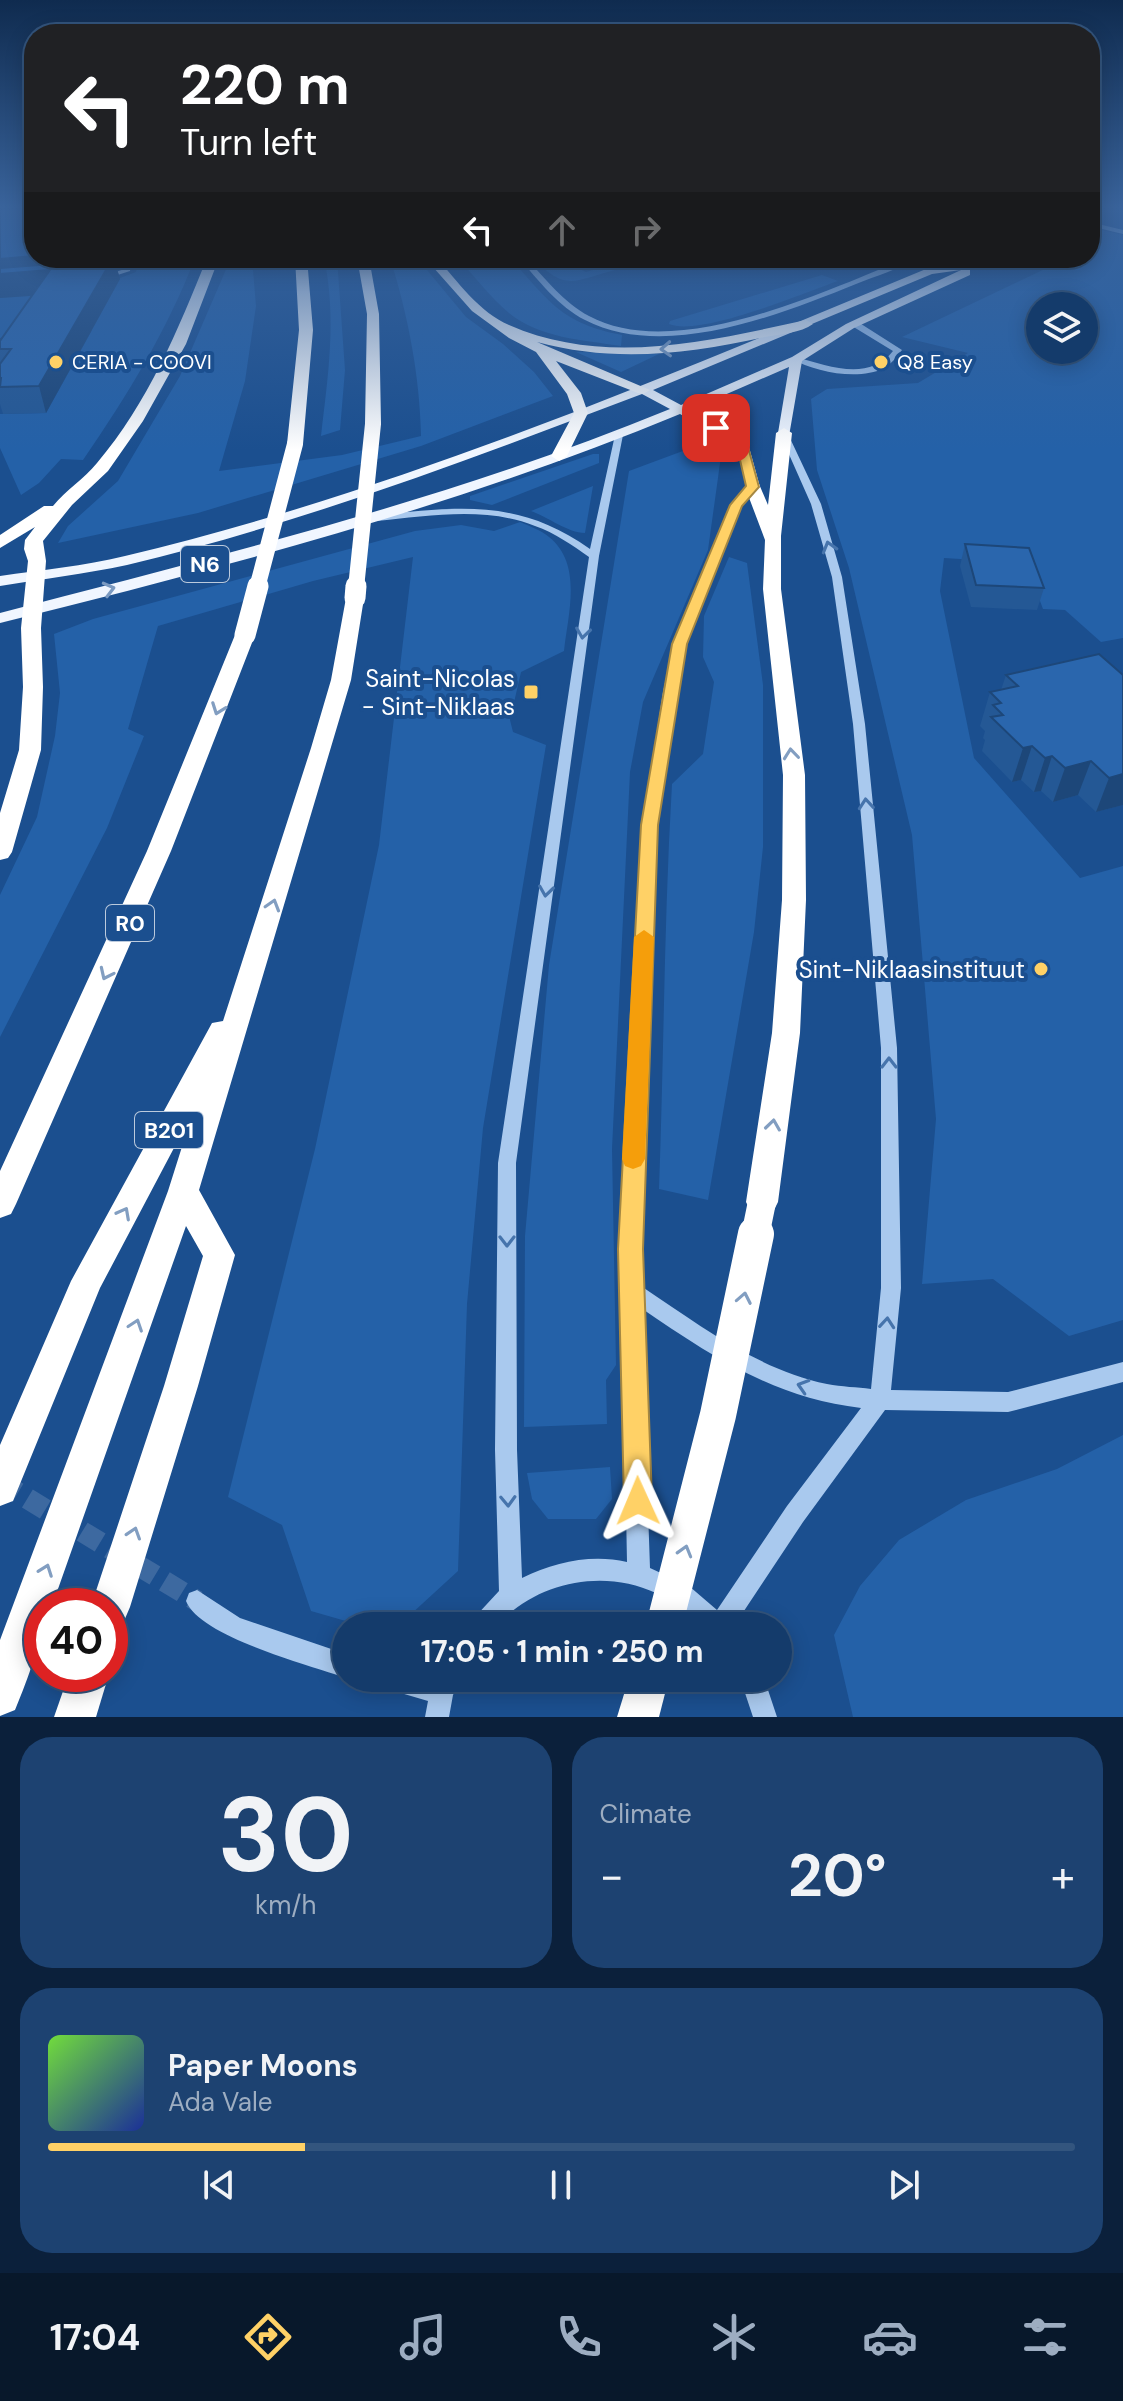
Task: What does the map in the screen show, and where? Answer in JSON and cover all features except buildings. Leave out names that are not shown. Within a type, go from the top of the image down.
[{"type":"highway","points":[[3,841],[30,750],[33,687],[31,628],[36,573],[34,540],[66,501],[102,468],[135,421],[179,344],[201,289]]},
{"type":"highway","name":"R0","points":[[0,1204],[133,916],[207,738],[245,635],[295,444],[306,330],[303,289]]},
{"type":"highway","points":[[0,1695],[183,1191],[341,680],[355,598],[373,424],[373,314],[369,289]]},
{"type":"highway","points":[[460,289],[478,309],[531,343],[643,390]]},
{"type":"highway","points":[[507,329],[557,344],[630,351],[719,344],[806,324]]},
{"type":"highway","points":[[531,343],[549,359],[574,393],[581,413],[559,456]]},
{"type":"highway","points":[[668,1612],[695,1517],[731,1367],[762,1202],[786,1033],[794,860],[794,775],[772,589],[784,433]]},
{"type":"highway","points":[[753,487],[774,540]]},
{"type":"highway","points":[[0,543],[66,501]]},
{"type":"highway","name":"B201","points":[[0,1488],[87,1281],[250,979]]},
{"type":"highway","points":[[116,1588],[219,1255],[183,1191]]},
{"type":"highway","points":[[75,1717],[83,1692]]},
{"type":"highway","points":[[638,1717],[645,1692]]},
{"type":"main road","name":"N6","points":[[0,618],[375,518],[559,456],[623,415],[643,390],[888,289]]},
{"type":"main road","name":"N6","points":[[0,581],[123,561],[244,528],[407,478],[581,413],[623,415],[680,411],[796,359],[855,324],[931,289]]},
{"type":"main road","points":[[784,433],[796,359]]},
{"type":"main road","points":[[643,390],[723,432],[744,450],[753,487]]},
{"type":"street","points":[[554,289],[594,322],[619,329],[657,333],[705,332],[829,289]]},
{"type":"street","points":[[796,359],[837,372],[854,372],[875,368],[895,356],[898,350],[855,324]]},
{"type":"street","points":[[511,1596],[506,1450],[507,1163],[594,556],[623,415]]},
{"type":"street","points":[[728,1612],[795,1514],[880,1400],[891,1288],[889,1048],[859,724],[837,577],[816,504],[784,433]]},
{"type":"street","points":[[639,1574],[631,1192],[649,825],[679,644],[736,505],[753,487]]},
{"type":"street","points":[[375,518],[493,510],[551,526],[594,556]]},
{"type":"street","points":[[631,1290],[715,1347],[779,1379],[827,1394],[880,1400],[1008,1402],[1123,1372]]},
{"type":"street","points":[[496,1612],[511,1596],[551,1576],[595,1569],[639,1574],[681,1594],[702,1612]]},
{"type":"street","points":[[197,1601],[233,1627],[332,1661]]},
{"type":"street","points":[[437,1717],[444,1692]]},
{"type":"street","points":[[757,1692],[765,1717]]},
{"type":"shaded area","points":[[182,289],[145,362],[83,460],[61,459],[39,483],[21,495],[0,448],[0,414],[46,413],[92,330],[0,338],[0,290]]},
{"type":"shaded area","points":[[218,289],[255,289],[256,306],[245,381],[219,471],[342,455],[421,436],[412,346],[398,289],[443,289],[466,317],[534,372],[553,396],[421,446],[198,513],[58,543],[68,526],[118,481],[180,376]]},
{"type":"shaded area","points":[[329,289],[339,289],[345,370],[340,430],[321,436],[331,325]]},
{"type":"shaded area","points":[[485,289],[538,289],[570,317],[622,335],[621,346],[562,337],[534,328],[495,300]]},
{"type":"shaded area","points":[[775,289],[816,289],[727,319],[684,326],[669,324],[670,321]]},
{"type":"shaded area","name":"Sint-Niklaasinstituut","points":[[1003,289],[1123,289],[1123,638],[1101,642],[1065,610],[1043,609],[1026,563],[944,558],[940,591],[974,758],[1080,878],[1123,866],[1123,1320],[1069,1336],[993,1279],[922,1284],[936,1119],[912,835],[849,568],[817,470],[811,399],[827,389],[918,383],[968,353],[902,337]]},
{"type":"shaded area","points":[[576,352],[659,354],[621,372]]},
{"type":"shaded area","points":[[707,442],[721,456],[708,550],[643,702],[630,772],[612,1149],[616,1365],[606,1380],[607,1424],[524,1427],[525,1236],[549,965],[629,471]]},
{"type":"shaded area","points":[[599,454],[599,463],[492,505],[470,500],[470,496]]},
{"type":"shaded area","points":[[593,486],[585,533],[565,528],[531,511]]},
{"type":"shaded area","points":[[520,522],[546,535],[560,548],[566,561],[571,590],[564,651],[521,672],[510,720],[513,732],[546,745],[483,1128],[467,1304],[458,1571],[413,1612],[332,1612],[332,1617],[311,1611],[282,1525],[228,1497],[315,1149],[379,845],[413,557],[313,581],[158,626],[128,729],[144,736],[107,828],[0,1037],[0,895],[37,817],[55,736],[60,693],[54,634],[93,619],[415,531],[461,525],[494,531]]},
{"type":"shaded area","points":[[729,557],[747,563],[763,685],[763,847],[754,932],[708,1200],[659,1189],[667,885],[672,784],[703,754],[714,682],[703,657],[704,616]]},
{"type":"shaded area","points":[[1123,1435],[1123,1717],[853,1717],[834,1635],[860,1586],[899,1540],[966,1500],[1057,1469]]},
{"type":"shaded area","points":[[610,1467],[612,1499],[596,1519],[548,1519],[532,1499],[527,1473]]},
{"type":"tunnel","points":[[0,1482],[197,1601]]},
{"type":"slow traffic","points":[[633,1159],[644,937]]},
{"type":"place","name":"CERIA - COOVI","points":[[56,362]]},
{"type":"place","name":"Q8 Easy","points":[[881,362]]},
{"type":"place","name":"Saint-Nicolas - Sint-Niklaas","points":[[531,692]]},
{"type":"place","name":"Sint-Niklaasinstituut","points":[[1041,969]]},
{"type":"route","points":[[638,1501],[630,1249],[649,825],[679,644],[736,505],[753,487],[744,450],[716,428]]}]
